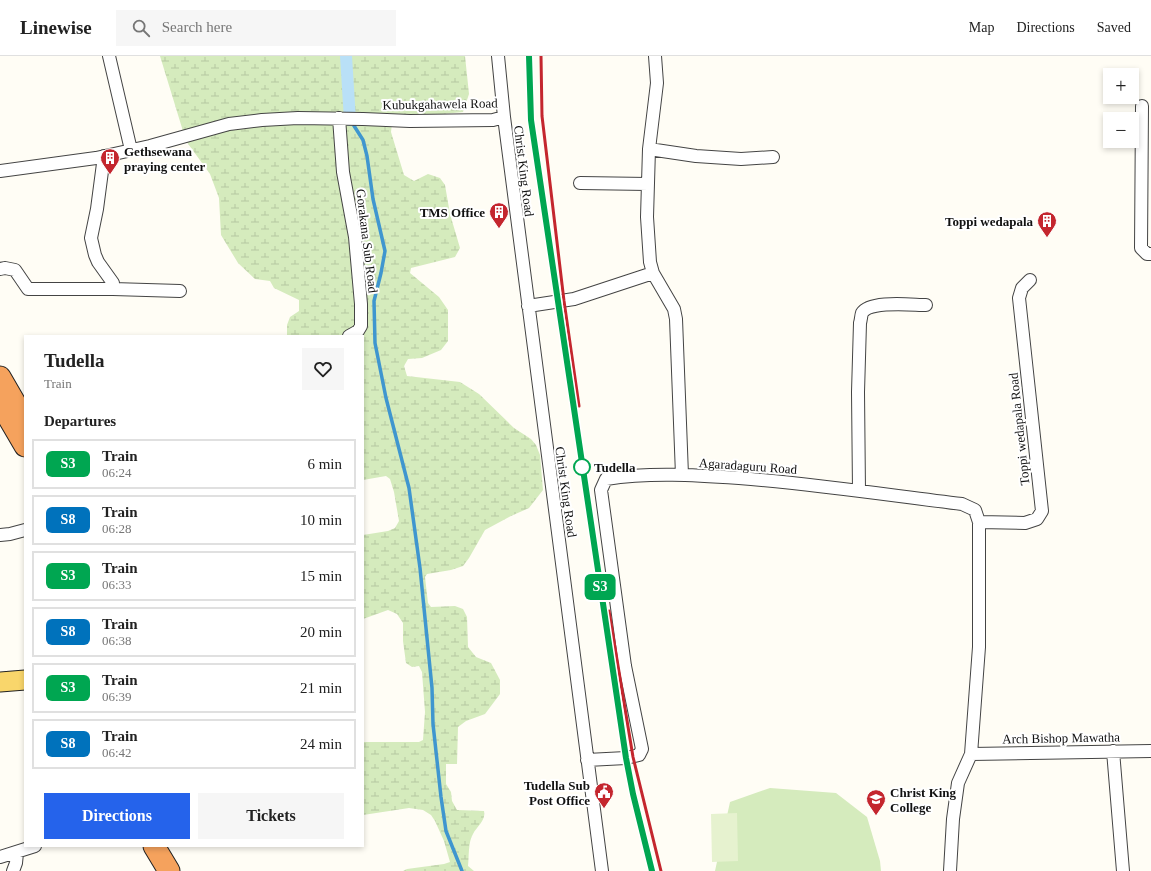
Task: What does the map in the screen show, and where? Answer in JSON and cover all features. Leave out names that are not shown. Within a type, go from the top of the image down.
[{"type":"highway","points":[[0,377],[24,418]]},
{"type":"highway","points":[[1,407],[24,444]]},
{"type":"highway","points":[[141,847],[154,871]]},
{"type":"highway","points":[[155,847],[169,871]]},
{"type":"main road","points":[[0,682],[24,680]]},
{"type":"street","points":[[109,56],[131,150]]},
{"type":"street","name":"Kubukgahawela Road","points":[[341,118],[410,121],[493,120],[504,117],[498,56]]},
{"type":"street","points":[[655,56],[657,83],[649,149],[647,217],[650,262],[653,273],[674,309],[676,318],[682,475]]},
{"type":"street","points":[[1142,106],[1141,248],[1147,254],[1151,254]]},
{"type":"street","name":"Christ King Road","points":[[504,117],[602,871]]},
{"type":"street","points":[[0,170],[104,156],[229,124],[298,118],[341,118]]},
{"type":"street","name":"Gorakana Sub Road","points":[[341,118],[343,172],[355,237],[361,304],[361,326],[358,332],[351,335]]},
{"type":"street","points":[[649,149],[696,156],[740,159],[773,157]]},
{"type":"street","points":[[104,156],[97,209],[91,238],[98,262],[113,283],[113,289]]},
{"type":"street","points":[[580,183],[648,184]]},
{"type":"street","points":[[0,269],[5,268],[15,270],[28,289],[180,291]]},
{"type":"street","points":[[528,306],[574,299],[653,273]]},
{"type":"street","name":"Toppi wedapala Road","points":[[979,522],[1026,523],[1038,519],[1042,511],[1019,298],[1022,288],[1030,280]]},
{"type":"street","points":[[859,491],[858,392],[860,323],[862,313],[871,306],[888,304],[926,305]]},
{"type":"street","name":"Agaradaguru Road","points":[[587,760],[626,758],[639,755],[642,749],[625,666],[601,490],[606,479],[628,476],[682,475],[782,482],[962,504],[975,510],[979,522]]},
{"type":"street","points":[[950,871],[953,820],[958,783],[971,754],[979,647],[979,522]]},
{"type":"street","points":[[0,535],[24,530]]},
{"type":"street","points":[[1113,751],[1122,871]]},
{"type":"street","name":"Arch Bishop Mawatha","points":[[971,754],[1151,751]]},
{"type":"street","points":[[0,857],[32,847]]},
{"type":"street","points":[[13,871],[17,853]]},
{"type":"green space","points":[[160,56],[465,56],[469,94],[463,112],[443,114],[393,114],[391,132],[404,175],[414,181],[428,174],[440,178],[445,185],[450,214],[460,248],[455,257],[411,268],[410,273],[439,297],[448,310],[448,341],[441,350],[422,358],[408,359],[404,366],[407,376],[460,382],[479,394],[514,428],[531,439],[536,445],[540,455],[543,490],[529,508],[485,530],[463,566],[451,570],[427,574],[425,577],[428,603],[431,607],[455,606],[463,609],[467,617],[468,647],[476,657],[491,663],[500,680],[500,694],[485,714],[466,721],[458,727],[457,764],[446,764],[446,784],[451,792],[452,801],[457,810],[484,811],[484,818],[471,837],[469,845],[468,866],[474,871],[403,871],[407,869],[450,862],[444,841],[431,815],[423,810],[409,808],[364,815],[364,742],[419,742],[423,740],[425,712],[422,672],[419,666],[412,667],[406,663],[403,641],[403,623],[397,614],[388,610],[364,619],[364,535],[388,531],[395,528],[399,521],[390,479],[386,476],[364,480],[364,335],[287,335],[287,325],[290,317],[299,311],[299,300],[274,288],[270,281],[255,279],[238,263],[221,235],[219,198],[210,174],[186,141]]},
{"type":"green space","points":[[770,788],[836,793],[867,817],[880,861],[881,871],[715,871],[730,802]]},
{"type":"green space","points":[[737,813],[738,861],[712,862],[711,814]]},
{"type":"waterway","points":[[346,56],[350,120]]},
{"type":"waterway","points":[[351,121],[363,140],[367,156],[373,199],[385,251],[374,301],[375,343],[386,398],[409,488],[420,568],[432,688],[433,724],[441,797],[446,831],[462,871]]},
{"type":"railway","points":[[529,56],[531,120],[626,758],[633,795],[652,871]]},
{"type":"railway","points":[[541,56],[542,116],[564,301],[579,406]]},
{"type":"railway","points":[[609,611],[633,757],[661,871]]},
{"type":"train","name":"S3","points":[[529,56],[531,120],[614,684],[633,794],[652,871]]},
{"type":"place","name":"Gethsewana praying center","points":[[110,175]]},
{"type":"place","name":"TMS Office","points":[[499,229]]},
{"type":"place","name":"Toppi wedapala","points":[[1047,238]]},
{"type":"place","name":"Tudella","points":[[582,467]]},
{"type":"place","name":"Tudella Sub Post Office","points":[[604,809]]},
{"type":"place","name":"Christ King College","points":[[876,816]]}]
